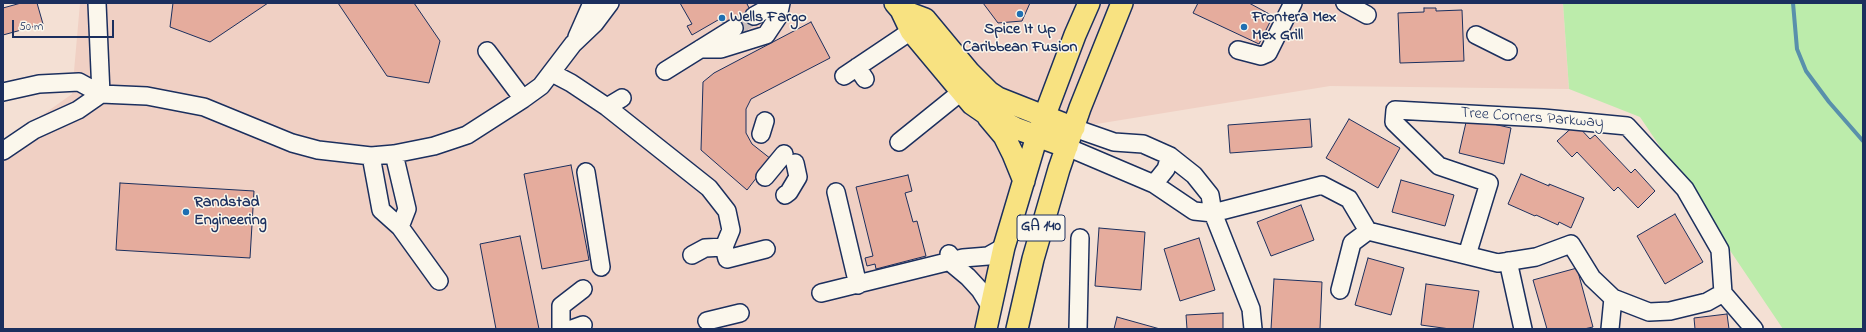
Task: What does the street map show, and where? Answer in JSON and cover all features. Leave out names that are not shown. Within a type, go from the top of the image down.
[{"type":"main road","name":"GA 140","points":[[986,329],[1004,247],[1040,127],[1089,3]]},
{"type":"main road","name":"GA 140","points":[[1017,329],[1045,213],[1096,67],[1122,3]]},
{"type":"main road","points":[[902,5],[911,30],[972,104],[985,113],[1015,128],[1040,127]]},
{"type":"main road","points":[[902,5],[925,19],[969,72],[989,92],[1040,127],[1070,138]]},
{"type":"main road","points":[[985,113],[1004,136],[1024,181]]},
{"type":"street","points":[[97,3],[101,94]]},
{"type":"street","points":[[573,44],[592,3]]},
{"type":"street","points":[[3,92],[39,84],[79,82],[101,94],[147,96],[196,105],[292,143],[343,154],[371,156],[394,154],[434,146],[467,134],[523,99],[541,86],[573,44],[595,23],[610,3]]},
{"type":"street","points":[[754,16],[777,3]]},
{"type":"street","points":[[700,49],[721,49],[766,34],[778,17],[781,3]]},
{"type":"street","points":[[1238,50],[1261,56],[1268,53],[1293,3]]},
{"type":"street","points":[[1345,3],[1367,15]]},
{"type":"street","points":[[665,71],[734,28]]},
{"type":"street","points":[[855,74],[911,30]]},
{"type":"street","points":[[1476,35],[1508,51]]},
{"type":"street","points":[[488,51],[523,99]]},
{"type":"street","points":[[552,73],[607,107],[679,163],[708,188],[727,211],[731,230],[724,247],[727,260],[766,249]]},
{"type":"street","points":[[899,142],[919,131],[961,92]]},
{"type":"street","points":[[3,151],[34,130],[78,110],[101,94]]},
{"type":"street","points":[[607,107],[622,98]]},
{"type":"street","name":"Tree Corners Parkway","points":[[1467,255],[1489,183],[1439,166],[1394,122],[1395,110],[1543,118],[1627,126],[1685,189],[1720,250],[1723,293]]},
{"type":"street","points":[[1070,138],[1143,144],[1170,156],[1194,175],[1210,195],[1213,213],[1251,308],[1253,329]]},
{"type":"street","points":[[1070,138],[1154,184],[1194,211],[1213,213],[1322,185],[1350,199],[1368,231],[1498,263],[1536,257],[1571,244],[1592,278],[1613,298],[1649,312],[1656,312],[1670,311],[1707,302],[1723,293],[1754,329]]},
{"type":"street","points":[[394,154],[407,209],[400,227]]},
{"type":"street","points":[[371,156],[381,210],[400,227],[439,281]]},
{"type":"street","points":[[1154,184],[1166,170],[1170,156]]},
{"type":"street","points":[[765,177],[789,158],[798,177],[789,192],[785,195]]},
{"type":"street","points":[[586,172],[601,267]]},
{"type":"street","points":[[836,192],[858,285]]},
{"type":"street","points":[[1340,290],[1352,243],[1368,231]]},
{"type":"street","points":[[1078,329],[1080,238]]},
{"type":"street","points":[[692,255],[705,248],[724,247]]},
{"type":"street","points":[[821,294],[858,285],[911,279],[949,257],[964,258],[988,256],[1004,247]]},
{"type":"street","points":[[949,257],[980,290],[990,306]]},
{"type":"street","points":[[1508,261],[1523,329]]},
{"type":"street","points":[[561,329],[561,306],[583,289]]},
{"type":"street","points":[[1610,329],[1613,298]]},
{"type":"street","points":[[707,321],[740,313]]},
{"type":"shaded area","points":[[80,3],[1563,3],[1569,89],[1330,86],[1035,134],[990,329],[3,329],[3,143],[72,94]]},
{"type":"green space","points":[[1563,3],[1863,3],[1863,329],[1783,329],[1640,117],[1569,89]]},
{"type":"building","points":[[21,3],[37,3],[43,24],[3,35],[3,8]]},
{"type":"building","points":[[173,3],[268,3],[210,42],[170,27]]},
{"type":"building","points":[[338,3],[414,3],[440,41],[429,83],[387,76]]},
{"type":"building","name":"Wells Fargo","points":[[680,3],[750,3],[747,4],[757,23],[742,32],[718,20],[692,35],[687,26],[692,24]]},
{"type":"building","points":[[983,3],[1030,3],[1022,21],[998,23]]},
{"type":"building","name":"Frontera Mex Mex Grill","points":[[1198,3],[1249,3],[1273,16],[1259,44],[1193,13]]},
{"type":"building","points":[[1424,8],[1436,8],[1436,11],[1462,10],[1464,61],[1400,63],[1398,13],[1424,12]]},
{"type":"building","points":[[811,22],[830,58],[751,99],[746,109],[746,133],[752,144],[771,159],[747,190],[701,150],[703,82],[714,73]]},
{"type":"building","points":[[1467,118],[1511,128],[1504,164],[1459,153]]},
{"type":"building","points":[[1310,119],[1312,147],[1230,153],[1228,125]]},
{"type":"building","points":[[1349,119],[1400,148],[1378,188],[1326,158]]},
{"type":"building","points":[[1576,124],[1590,139],[1595,135],[1631,173],[1635,169],[1655,191],[1638,208],[1618,187],[1614,191],[1577,152],[1572,157],[1557,141]]},
{"type":"building","points":[[571,165],[589,260],[542,269],[524,174]]},
{"type":"building","points":[[1521,174],[1549,186],[1549,184],[1584,198],[1571,228],[1559,222],[1558,225],[1508,204]]},
{"type":"building","points":[[908,175],[912,191],[905,193],[913,222],[917,221],[926,256],[876,269],[875,264],[867,266],[865,258],[873,256],[856,187]]},
{"type":"building","points":[[1401,180],[1454,195],[1445,226],[1392,212]]},
{"type":"building","points":[[120,183],[254,191],[250,258],[116,250]]},
{"type":"building","points":[[1301,205],[1314,240],[1271,256],[1257,222]]},
{"type":"building","points":[[1675,214],[1703,262],[1665,284],[1637,236]]},
{"type":"building","points":[[1099,228],[1145,232],[1141,290],[1095,286]]},
{"type":"building","points":[[520,236],[539,329],[496,329],[480,244]]},
{"type":"building","points":[[1199,238],[1215,290],[1180,301],[1164,249]]},
{"type":"building","points":[[1368,258],[1404,268],[1391,315],[1355,305]]},
{"type":"building","points":[[1577,268],[1593,327],[1584,329],[1547,329],[1533,280]]},
{"type":"building","points":[[1274,279],[1322,282],[1320,329],[1271,329]]},
{"type":"building","points":[[1426,284],[1479,291],[1473,329],[1450,329],[1421,325]]},
{"type":"building","points":[[1223,313],[1223,329],[1187,329],[1186,315]]},
{"type":"building","points":[[1727,314],[1729,329],[1695,329],[1694,318]]},
{"type":"building","points":[[1117,317],[1160,329],[1114,329]]},
{"type":"waterway","points":[[1793,3],[1797,49],[1806,71],[1829,102],[1863,141]]},
{"type":"tunnel","points":[[734,28],[754,16]]},
{"type":"place","name":"Spice It Up Caribbean Fusion","points":[[1020,14]]},
{"type":"place","name":"Wells Fargo","points":[[722,18]]},
{"type":"place","name":"Frontera Mex Mex Grill","points":[[1244,27]]},
{"type":"place","name":"Randstad Engineering","points":[[186,212]]}]
